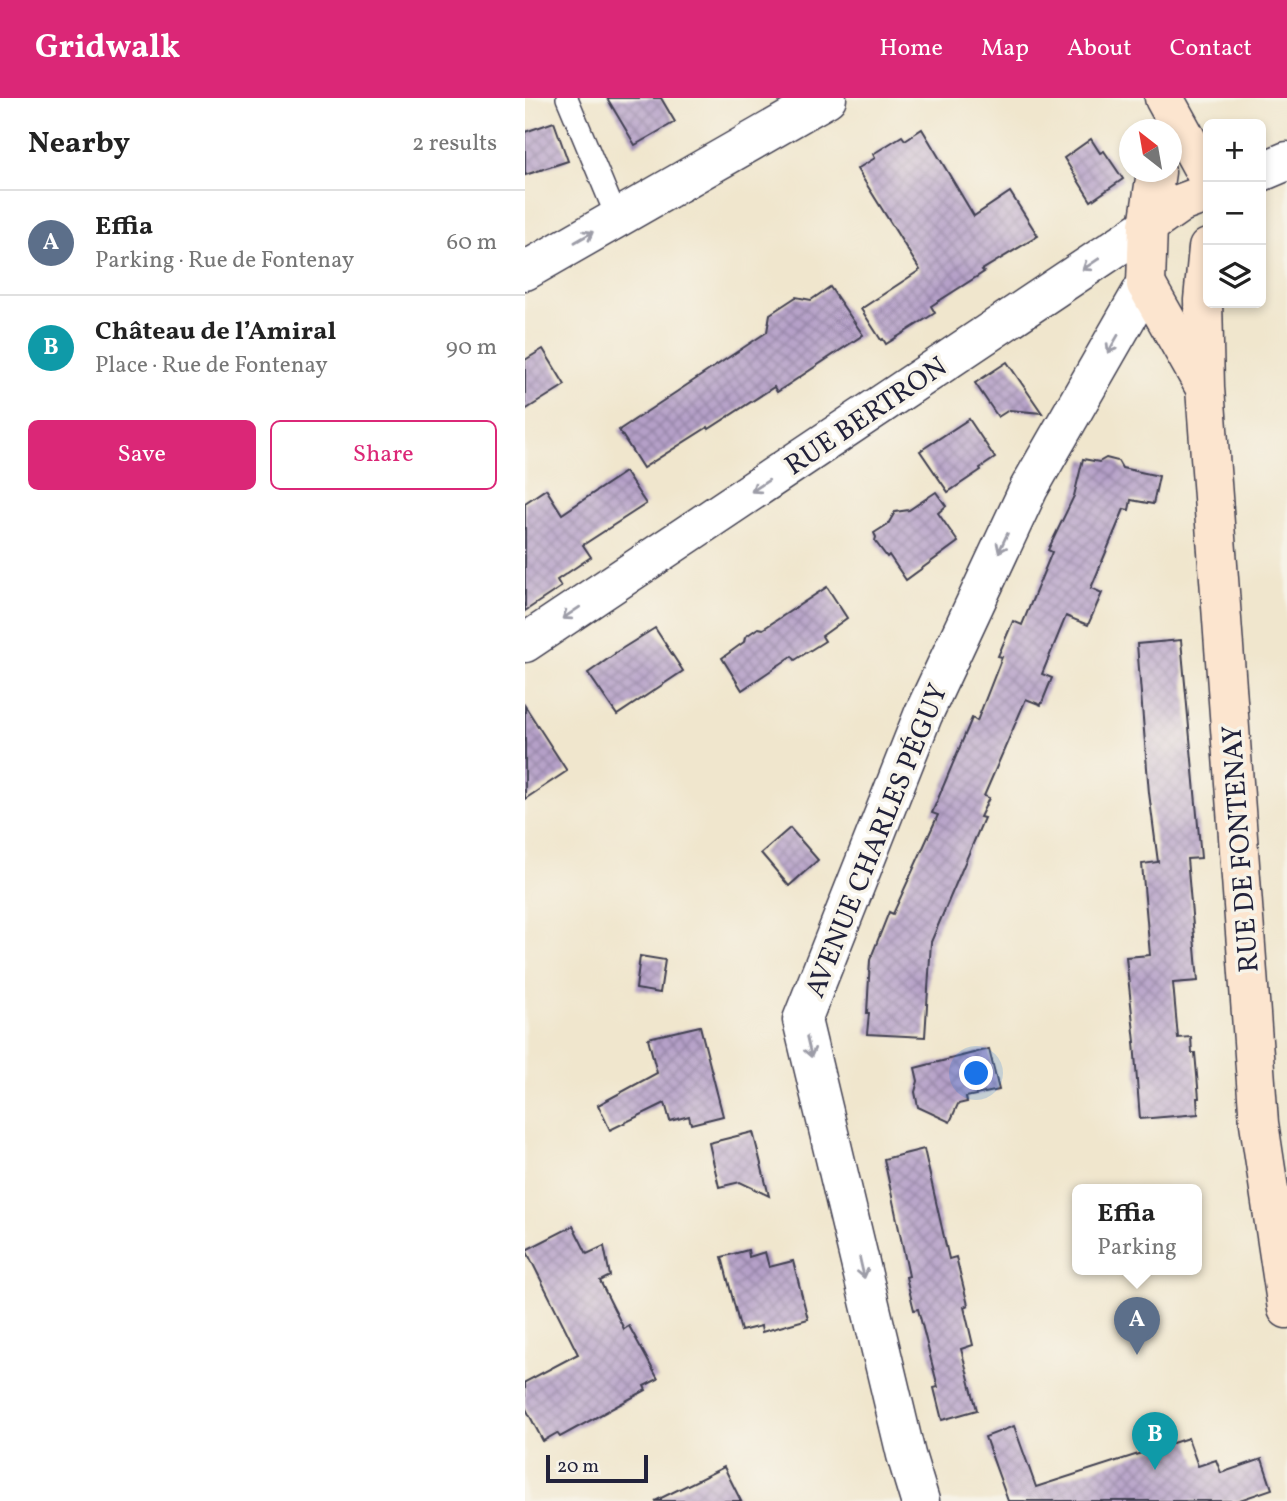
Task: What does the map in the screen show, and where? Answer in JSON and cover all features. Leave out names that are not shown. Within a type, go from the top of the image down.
[{"type":"main road","points":[[1162,119],[1164,98]]},
{"type":"main road","points":[[1164,98],[1203,169]]},
{"type":"main road","points":[[1146,284],[1148,226],[1155,182]]},
{"type":"main road","name":"RUE BERTRON","points":[[1148,226],[1181,202],[1203,195]]},
{"type":"main road","points":[[1146,284],[1203,252]]},
{"type":"main road","name":"RUE DE FONTENAY","points":[[1146,284],[1205,388]]},
{"type":"main road","name":"RUE DE FONTENAY","points":[[1203,308],[1205,388],[1259,1123],[1285,1286]]},
{"type":"street","points":[[525,271],[827,98]]},
{"type":"street","points":[[1266,170],[1287,161]]},
{"type":"street","name":"RUE BERTRON","points":[[525,643],[1148,226]]},
{"type":"street","name":"AVENUE CHARLES PÉGUY","points":[[920,1501],[906,1455],[802,1020],[923,715],[993,564],[1029,488],[1146,284]]},
{"type":"lane","points":[[567,98],[617,218]]},
{"type":"building","points":[[607,98],[661,98],[675,122],[635,145]]},
{"type":"building","points":[[554,122],[568,161],[525,175],[525,132]]},
{"type":"building","points":[[922,129],[974,216],[1010,192],[1038,236],[982,270],[984,272],[931,306],[935,313],[886,344],[861,309],[920,270],[857,169],[875,158],[873,154],[902,136],[905,140]]},
{"type":"building","points":[[1091,139],[1100,153],[1104,151],[1119,173],[1119,182],[1091,201],[1064,158]]},
{"type":"building","points":[[830,287],[863,335],[777,392],[774,387],[643,468],[619,430],[767,332],[770,314],[796,297],[811,300]]},
{"type":"building","points":[[543,349],[565,385],[525,410],[525,360]]},
{"type":"building","points":[[1007,362],[1042,413],[1009,410],[998,417],[975,383]]},
{"type":"building","points":[[969,419],[995,458],[948,492],[920,451]]},
{"type":"building","points":[[1106,458],[1118,461],[1122,468],[1159,476],[1153,504],[1131,500],[1129,510],[1124,509],[1091,588],[1102,593],[1088,625],[1066,616],[1042,674],[1052,678],[1041,705],[1026,699],[984,796],[989,798],[980,817],[984,818],[931,942],[925,1037],[867,1034],[870,960],[889,912],[893,914],[938,815],[932,813],[972,718],[977,721],[1002,657],[998,656],[1013,621],[1022,625],[1052,552],[1048,550],[1074,496],[1083,459],[1099,462]]},
{"type":"building","points":[[625,472],[646,504],[583,545],[591,557],[557,580],[561,587],[525,611],[525,503],[546,489],[562,514]]},
{"type":"building","points":[[936,492],[946,506],[938,513],[958,542],[906,580],[889,555],[887,557],[875,541],[874,533],[888,524],[895,512],[909,510]]},
{"type":"building","points":[[827,587],[847,618],[822,636],[825,641],[795,660],[792,656],[742,690],[722,658],[758,628],[763,629]]},
{"type":"building","points":[[655,628],[683,671],[617,715],[588,673]]},
{"type":"building","points":[[1181,640],[1201,858],[1187,859],[1198,981],[1173,983],[1178,1038],[1191,1037],[1192,1053],[1195,1053],[1198,1114],[1140,1119],[1126,957],[1150,955],[1142,864],[1158,862],[1149,793],[1137,644]]},
{"type":"building","points":[[525,706],[567,771],[525,799]]},
{"type":"building","points":[[790,828],[818,860],[789,886],[761,853]]},
{"type":"building","points":[[640,956],[665,960],[660,993],[636,989]]},
{"type":"building","points":[[700,1026],[723,1116],[691,1124],[689,1116],[670,1121],[665,1103],[610,1130],[598,1105],[657,1073],[648,1038]]},
{"type":"building","points":[[989,1049],[999,1090],[966,1097],[967,1102],[958,1104],[950,1122],[918,1107],[915,1068]]},
{"type":"building","points":[[753,1132],[769,1196],[740,1182],[719,1187],[709,1143]]},
{"type":"building","points":[[924,1149],[949,1259],[956,1257],[968,1305],[964,1307],[973,1345],[961,1349],[977,1410],[942,1420],[934,1388],[938,1387],[918,1309],[914,1310],[906,1277],[909,1276],[884,1159]]},
{"type":"building","points":[[573,1226],[587,1254],[604,1246],[610,1276],[600,1281],[624,1329],[629,1326],[658,1379],[644,1386],[646,1390],[560,1437],[557,1433],[543,1441],[525,1407],[525,1382],[578,1354],[526,1250]]},
{"type":"building","points":[[748,1250],[749,1257],[765,1252],[769,1267],[793,1261],[808,1319],[762,1332],[761,1326],[741,1331],[722,1257]]},
{"type":"building","points":[[1014,1426],[1036,1487],[1188,1438],[1198,1466],[1216,1460],[1221,1473],[1262,1459],[1272,1489],[1237,1501],[1008,1501],[985,1437]]},
{"type":"building","points":[[724,1467],[741,1501],[655,1501]]},
{"type":"place","name":"Effia","points":[[1137,1355]]},
{"type":"place","name":"Château de l’Amiral","points":[[1155,1470]]}]
